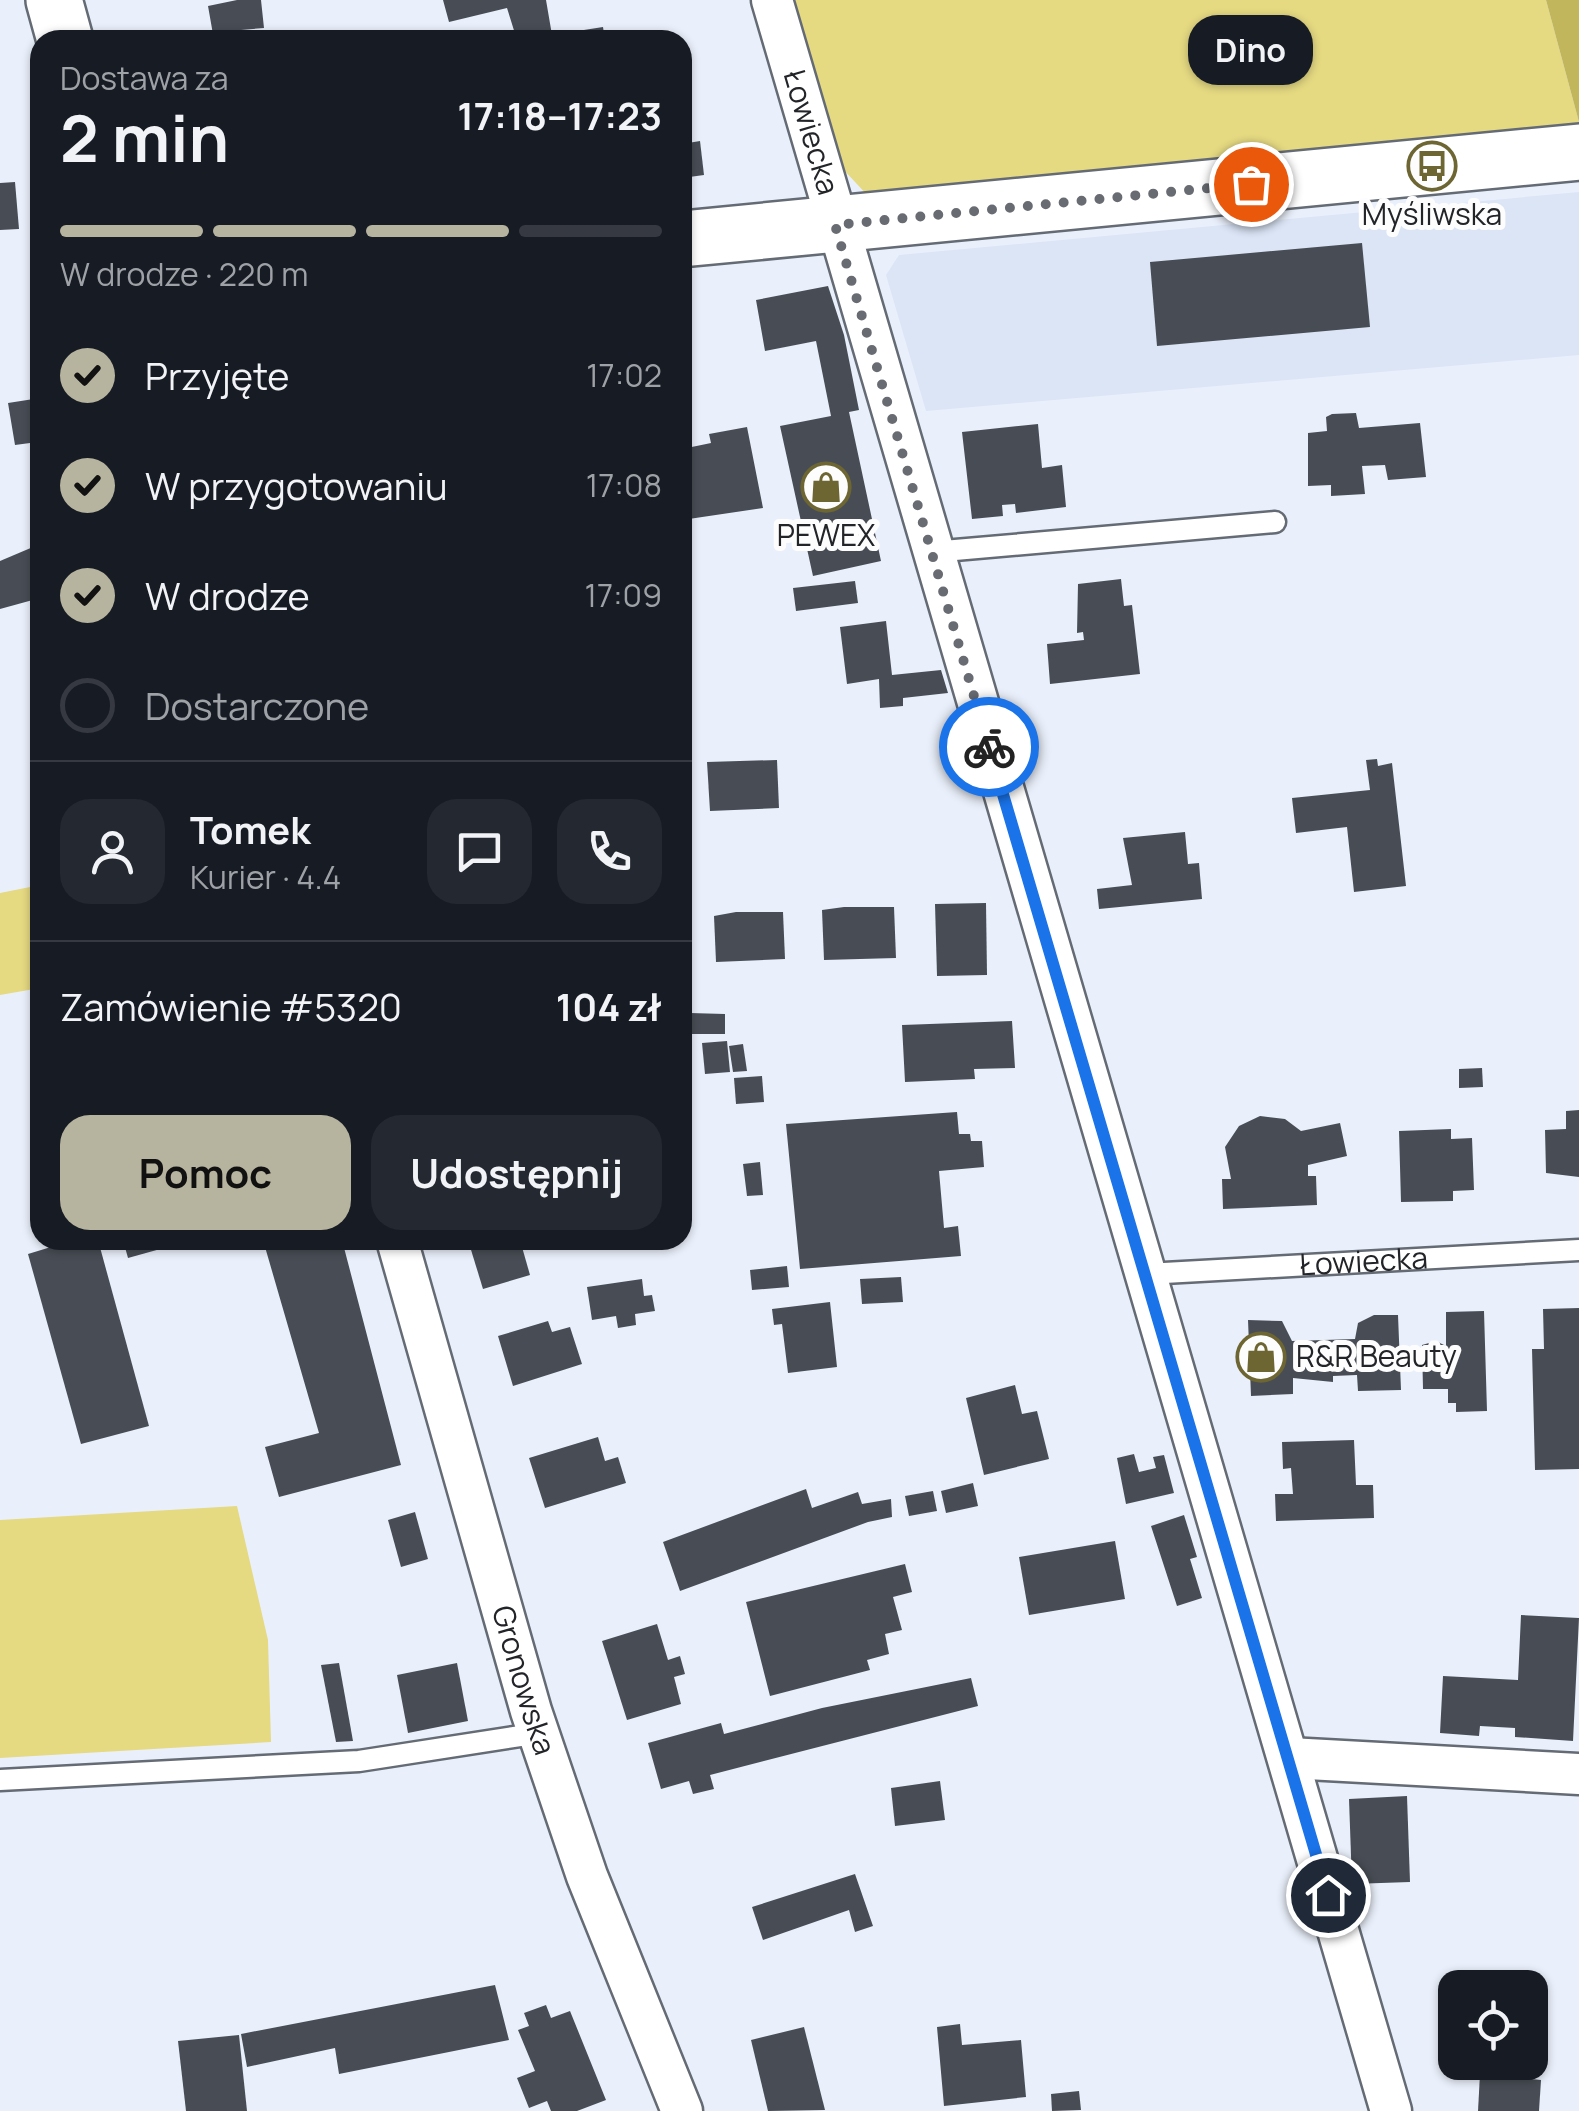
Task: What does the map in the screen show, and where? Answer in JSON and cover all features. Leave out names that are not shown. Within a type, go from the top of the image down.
[{"type":"street","points":[[54,0],[62,30]]},
{"type":"street","name":"Łowiecka","points":[[772,0],[1391,2111]]},
{"type":"street","points":[[692,238],[1579,152]]},
{"type":"street","name":"Gronowska","points":[[400,1250],[540,1733],[588,1876],[682,2111]]},
{"type":"street","points":[[1289,1758],[1579,1774]]},
{"type":"lane","points":[[932,552],[1274,522]]},
{"type":"lane","name":"Łowiecka","points":[[1146,1274],[1579,1250]]},
{"type":"lane","points":[[0,1780],[359,1761],[540,1733]]},
{"type":"shaded area","points":[[795,0],[1546,0],[1579,122],[1579,137],[869,197],[842,168]]},
{"type":"shaded area","points":[[1546,0],[1579,0],[1579,122]]},
{"type":"shaded area","points":[[1579,192],[1579,355],[926,411],[886,275],[899,255]]},
{"type":"shaded area","points":[[30,887],[30,990],[0,995],[0,893]]},
{"type":"shaded area","points":[[237,1506],[268,1640],[271,1742],[0,1758],[0,1520]]},
{"type":"building","points":[[261,0],[264,28],[212,30],[208,6]]},
{"type":"building","points":[[443,0],[546,0],[551,30],[514,30],[507,8],[449,22]]},
{"type":"building","points":[[700,141],[704,175],[692,177],[692,142]]},
{"type":"building","points":[[15,182],[19,229],[0,230],[0,183]]},
{"type":"building","points":[[1362,243],[1370,327],[1157,346],[1150,262]]},
{"type":"building","points":[[828,286],[844,335],[859,410],[849,412],[881,561],[813,576],[780,426],[831,416],[816,341],[765,351],[756,300]]},
{"type":"building","points":[[30,400],[30,443],[15,445],[8,403]]},
{"type":"building","points":[[1356,413],[1359,428],[1420,423],[1426,477],[1388,480],[1385,465],[1362,466],[1365,494],[1331,496],[1331,485],[1308,486],[1308,433],[1327,431],[1326,417],[1332,414]]},
{"type":"building","points":[[1038,424],[1042,468],[1062,465],[1066,507],[1016,513],[1015,504],[1002,505],[1003,516],[972,519],[962,432]]},
{"type":"building","points":[[747,427],[763,508],[692,519],[692,447],[711,443],[709,434]]},
{"type":"building","points":[[30,548],[30,601],[0,609],[0,561]]},
{"type":"building","points":[[1121,579],[1124,606],[1132,605],[1140,674],[1050,684],[1047,644],[1084,640],[1083,632],[1077,633],[1078,584]]},
{"type":"building","points":[[855,581],[858,603],[796,611],[793,588]]},
{"type":"building","points":[[886,621],[892,675],[941,670],[948,693],[903,698],[903,706],[880,708],[879,679],[847,684],[840,627]]},
{"type":"building","points":[[1377,759],[1378,766],[1392,763],[1406,886],[1354,892],[1347,827],[1296,833],[1292,798],[1370,790],[1366,760]]},
{"type":"building","points":[[777,760],[779,808],[710,811],[707,762]]},
{"type":"building","points":[[1185,832],[1188,864],[1199,863],[1202,899],[1099,909],[1097,889],[1132,885],[1123,838]]},
{"type":"building","points":[[986,903],[987,975],[937,976],[935,904]]},
{"type":"building","points":[[894,907],[896,958],[824,960],[822,910]]},
{"type":"building","points":[[783,912],[785,959],[716,962],[714,916]]},
{"type":"building","points":[[692,1013],[725,1014],[725,1034],[692,1034]]},
{"type":"building","points":[[1012,1021],[1015,1068],[974,1069],[975,1079],[905,1082],[902,1025]]},
{"type":"building","points":[[727,1041],[730,1072],[705,1074],[702,1043]]},
{"type":"building","points":[[743,1044],[747,1071],[733,1072],[729,1046]]},
{"type":"building","points":[[1482,1068],[1483,1087],[1459,1088],[1459,1069]]},
{"type":"building","points":[[762,1076],[764,1102],[736,1104],[734,1078]]},
{"type":"building","points":[[1579,1110],[1579,1177],[1546,1173],[1545,1130],[1566,1129],[1566,1111]]},
{"type":"building","points":[[957,1112],[959,1134],[970,1134],[971,1141],[982,1141],[984,1167],[939,1171],[944,1228],[958,1226],[961,1256],[800,1269],[786,1124]]},
{"type":"building","points":[[1260,1116],[1285,1119],[1301,1131],[1340,1123],[1347,1156],[1308,1165],[1308,1176],[1316,1176],[1317,1205],[1223,1209],[1222,1179],[1231,1179],[1225,1147],[1239,1126]]},
{"type":"building","points":[[1451,1129],[1451,1139],[1472,1138],[1474,1190],[1453,1191],[1453,1201],[1401,1202],[1399,1131]]},
{"type":"building","points":[[760,1162],[763,1195],[747,1196],[743,1164]]},
{"type":"building","points":[[41,1250],[101,1250],[149,1426],[81,1444],[28,1254]]},
{"type":"building","points":[[126,1250],[157,1250],[128,1258]]},
{"type":"building","points":[[266,1250],[345,1250],[401,1465],[279,1497],[265,1447],[319,1433]]},
{"type":"building","points":[[471,1250],[523,1250],[530,1275],[483,1289]]},
{"type":"building","points":[[787,1266],[789,1287],[752,1290],[750,1270]]},
{"type":"building","points":[[901,1277],[903,1302],[862,1304],[860,1279]]},
{"type":"building","points":[[642,1279],[644,1296],[652,1295],[655,1311],[635,1314],[636,1325],[618,1328],[616,1316],[592,1320],[587,1287]]},
{"type":"building","points":[[830,1302],[837,1367],[788,1373],[782,1324],[774,1325],[772,1309]]},
{"type":"building","points":[[1579,1308],[1579,1469],[1535,1470],[1532,1349],[1544,1349],[1543,1309]]},
{"type":"building","points":[[1484,1311],[1487,1411],[1456,1412],[1456,1403],[1448,1403],[1448,1389],[1423,1389],[1422,1345],[1436,1341],[1446,1346],[1446,1312]]},
{"type":"building","points":[[1374,1315],[1398,1315],[1401,1390],[1358,1391],[1357,1375],[1333,1376],[1333,1382],[1293,1378],[1293,1394],[1251,1396],[1248,1320],[1282,1321],[1292,1341],[1355,1339],[1358,1323]]},
{"type":"building","points":[[548,1321],[552,1332],[570,1327],[582,1364],[513,1386],[498,1336]]},
{"type":"building","points":[[1015,1385],[1022,1414],[1037,1411],[1049,1459],[984,1475],[966,1398]]},
{"type":"building","points":[[598,1437],[605,1461],[618,1457],[626,1483],[545,1508],[529,1458]]},
{"type":"building","points":[[1354,1440],[1356,1485],[1373,1485],[1374,1518],[1276,1521],[1275,1494],[1293,1494],[1291,1468],[1283,1469],[1282,1442]]},
{"type":"building","points":[[1134,1454],[1139,1472],[1156,1468],[1153,1457],[1164,1455],[1174,1493],[1126,1504],[1117,1458]]},
{"type":"building","points":[[973,1483],[978,1506],[946,1513],[941,1491]]},
{"type":"building","points":[[806,1489],[812,1508],[858,1492],[862,1504],[891,1499],[892,1517],[868,1522],[680,1591],[663,1542]]},
{"type":"building","points":[[933,1491],[937,1511],[909,1516],[905,1496]]},
{"type":"building","points":[[415,1512],[428,1559],[401,1567],[388,1520]]},
{"type":"building","points":[[1184,1515],[1197,1557],[1190,1559],[1202,1598],[1177,1606],[1151,1526]]},
{"type":"building","points":[[1115,1541],[1125,1599],[1029,1615],[1019,1557]]},
{"type":"building","points":[[905,1564],[912,1592],[893,1597],[902,1630],[885,1634],[889,1654],[867,1660],[870,1670],[770,1696],[746,1602]]},
{"type":"building","points":[[1521,1615],[1579,1618],[1573,1741],[1515,1737],[1515,1728],[1480,1726],[1479,1736],[1440,1733],[1443,1676],[1518,1680]]},
{"type":"building","points":[[657,1624],[668,1660],[680,1656],[685,1674],[674,1677],[681,1704],[627,1720],[602,1641]]},
{"type":"building","points":[[339,1663],[353,1741],[336,1742],[321,1665]]},
{"type":"building","points":[[457,1663],[468,1721],[408,1733],[397,1675]]},
{"type":"building","points":[[971,1678],[978,1706],[710,1775],[714,1789],[693,1794],[689,1781],[661,1789],[648,1743],[721,1723],[724,1734],[822,1708]]},
{"type":"building","points":[[940,1781],[945,1820],[895,1826],[891,1788]]},
{"type":"building","points":[[1407,1796],[1410,1882],[1352,1884],[1349,1799]]},
{"type":"building","points":[[855,1874],[873,1926],[855,1932],[849,1910],[763,1940],[752,1907]]},
{"type":"building","points":[[495,1985],[509,2040],[339,2074],[335,2048],[247,2067],[241,2034]]},
{"type":"building","points":[[546,2005],[551,2018],[570,2011],[606,2100],[577,2111],[551,2111],[547,2101],[529,2108],[517,2078],[535,2071],[518,2030],[529,2026],[524,2013]]},
{"type":"building","points":[[960,2024],[962,2045],[1021,2040],[1026,2097],[944,2106],[937,2027]]},
{"type":"building","points":[[804,2027],[825,2110],[768,2111],[751,2040]]},
{"type":"building","points":[[239,2035],[247,2111],[186,2111],[178,2041]]},
{"type":"building","points":[[1480,2080],[1541,2080],[1539,2111],[1478,2111]]},
{"type":"building","points":[[1079,2091],[1081,2110],[1052,2111],[1051,2094]]},
{"type":"way so far","points":[[989,747],[835,225],[1251,184]]},
{"type":"place","name":"Myśliwska","points":[[1432,166]]},
{"type":"place","name":"Dino","points":[[1251,184]]},
{"type":"place","name":"PEWEX","points":[[826,487]]},
{"type":"place","name":"R&R Beauty","points":[[1261,1357]]},
{"type":"route","points":[[989,747],[1328,1895]]}]
